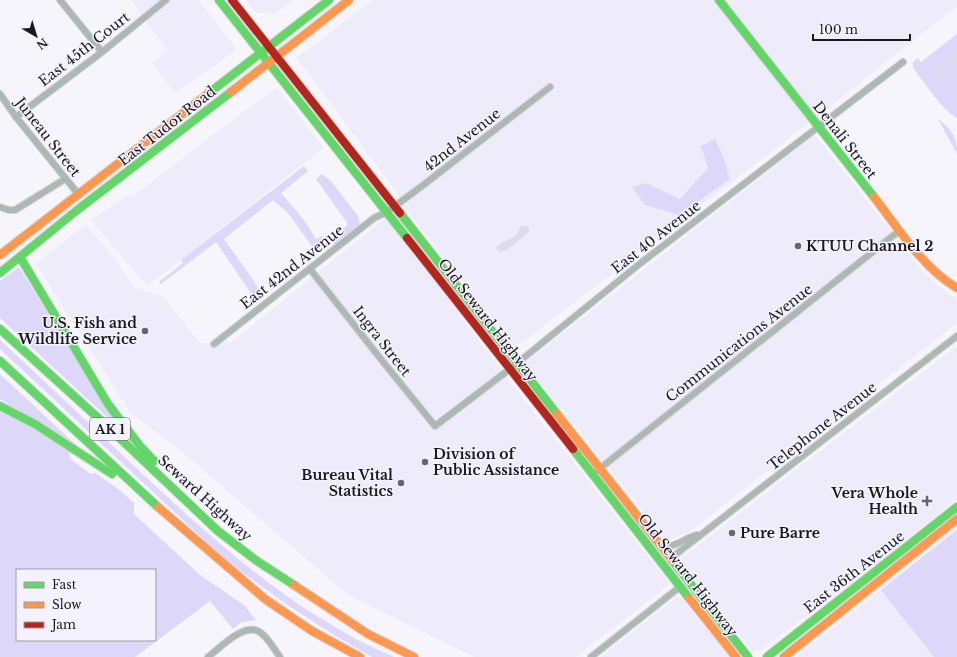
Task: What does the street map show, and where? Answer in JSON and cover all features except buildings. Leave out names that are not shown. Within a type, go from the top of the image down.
[{"type":"main road","name":"Old Seward Highway","points":[[219,0],[510,369],[671,558],[748,657]]},
{"type":"main road","name":"Old Seward Highway","points":[[232,0],[517,363],[597,472],[637,530],[736,657]]},
{"type":"main road","name":"East Tudor Road","points":[[2,250],[79,195],[329,0]]},
{"type":"main road","name":"East Tudor Road","points":[[0,273],[76,211],[349,0]]},
{"type":"main road","name":"Denali Street","points":[[719,0],[899,231],[924,261],[957,288]]},
{"type":"main road","points":[[2,250],[20,257],[108,404],[140,446],[218,531]]},
{"type":"main road","name":"Seward Highway","points":[[0,329],[112,431],[218,531],[257,561],[368,634],[414,657]]},
{"type":"main road","name":"AK 1","points":[[0,361],[171,519],[265,599],[312,630],[360,657]]},
{"type":"main road","points":[[0,406],[35,424],[102,466],[171,519]]},
{"type":"main road","name":"East 36th Avenue","points":[[767,657],[957,507]]},
{"type":"main road","name":"East 36th Avenue","points":[[784,657],[957,519]]},
{"type":"main road","points":[[637,530],[650,541],[661,555],[671,558]]},
{"type":"main road","points":[[881,579],[884,571],[919,542],[920,536]]},
{"type":"street","points":[[60,0],[102,52]]},
{"type":"street","name":"East 45th Court","points":[[16,117],[102,52],[166,0]]},
{"type":"street","name":"East 40 Avenue","points":[[435,426],[510,369],[642,262],[903,62]]},
{"type":"street","name":"42nd Avenue","points":[[387,212],[550,87]]},
{"type":"street","name":"Juneau Street","points":[[0,94],[16,117],[79,195]]},
{"type":"street","points":[[0,207],[9,210],[16,210],[65,178]]},
{"type":"street","name":"East 42nd Avenue","points":[[214,344],[374,218],[387,212]]},
{"type":"street","name":"Communications Avenue","points":[[597,472],[899,231]]},
{"type":"street","name":"Ingra Street","points":[[310,269],[435,426]]},
{"type":"street","name":"Telephone Avenue","points":[[671,558],[957,336]]},
{"type":"street","name":"Telephone Avenue","points":[[658,544],[665,546],[677,544],[695,535],[701,534]]},
{"type":"street","points":[[591,657],[681,586]]},
{"type":"street","points":[[208,657],[238,634],[250,629],[260,632],[280,657]]},
{"type":"shaded area","points":[[132,0],[199,0],[235,47],[235,51],[175,93],[152,63],[168,50],[147,23]]},
{"type":"shaded area","points":[[246,0],[293,0],[275,14],[255,12]]},
{"type":"shaded area","points":[[373,0],[957,0],[957,6],[823,112],[519,345],[511,345],[407,210],[398,194],[297,58]]},
{"type":"shaded area","points":[[957,34],[957,118],[945,109],[934,95],[913,68],[913,62],[918,58],[921,62]]},
{"type":"shaded area","points":[[954,51],[957,52],[957,76],[937,78],[933,73],[934,67]]},
{"type":"shaded area","points":[[277,88],[324,148],[147,286],[91,220],[126,196],[132,197],[231,121]]},
{"type":"shaded area","points":[[938,119],[953,134],[956,142],[957,154]]},
{"type":"shaded area","points":[[815,135],[924,273],[947,293],[957,298],[957,323],[689,532],[667,541],[525,363]]},
{"type":"shaded area","points":[[715,139],[723,156],[730,179],[679,215],[645,205],[632,187],[646,183],[680,199],[708,168],[701,146]]},
{"type":"shaded area","points":[[304,166],[308,171],[281,193],[304,220],[316,239],[322,236],[324,246],[316,252],[288,213],[273,200],[224,239],[264,297],[257,302],[216,242],[161,284],[159,282],[183,263],[181,260]]},
{"type":"shaded area","points":[[322,174],[331,181],[358,216],[360,225],[337,245],[332,242],[348,224],[316,179]]},
{"type":"shaded area","points":[[387,217],[510,382],[670,584],[576,657],[474,657],[348,595],[187,456],[130,412],[36,264],[86,224],[110,253],[134,287],[164,297],[200,343],[232,342]]},
{"type":"shaded area","points":[[521,226],[527,226],[529,228],[529,232],[511,247],[499,252],[496,248],[498,245],[516,235]]},
{"type":"shaded area","points":[[19,267],[120,429],[0,318],[0,281]]},
{"type":"shaded area","points":[[0,340],[164,494],[225,548],[256,573],[322,619],[357,639],[394,657],[372,657],[334,635],[286,604],[228,562],[0,349]]},
{"type":"shaded area","points":[[957,346],[957,499],[869,569],[759,651],[752,651],[679,560]]},
{"type":"shaded area","points":[[0,374],[75,444],[0,399]]},
{"type":"shaded area","points":[[0,412],[29,424],[69,451],[70,459],[91,474],[95,473],[117,488],[134,503],[134,514],[200,575],[244,605],[256,620],[242,622],[233,629],[210,601],[135,657],[0,657]]},
{"type":"shaded area","points":[[957,528],[957,657],[797,657],[881,590]]},
{"type":"shaded area","points":[[957,530],[957,657],[934,657],[881,590]]},
{"type":"shaded area","points":[[677,597],[682,599],[731,657],[601,657]]},
{"type":"traffic: fast","points":[[219,0],[407,238]]},
{"type":"traffic: fast","points":[[209,93],[329,0]]},
{"type":"traffic: fast","points":[[719,0],[874,197]]},
{"type":"traffic: fast","points":[[0,273],[76,211],[231,92]]},
{"type":"traffic: fast","points":[[400,213],[557,414]]},
{"type":"traffic: fast","points":[[20,257],[108,404],[140,446],[154,461]]},
{"type":"traffic: fast","points":[[0,329],[107,426],[218,531],[257,561],[294,585]]},
{"type":"traffic: fast","points":[[0,361],[158,507]]},
{"type":"traffic: fast","points":[[0,406],[35,424],[112,474]]},
{"type":"traffic: fast","points":[[573,449],[689,598]]},
{"type":"traffic: fast","points":[[767,657],[957,507]]},
{"type":"traffic: fast","points":[[672,560],[748,657]]},
{"type":"traffic: slow","points":[[231,92],[349,0]]},
{"type":"traffic: slow","points":[[0,255],[209,93]]},
{"type":"traffic: slow","points":[[874,197],[922,259],[945,280],[957,288]]},
{"type":"traffic: slow","points":[[557,414],[672,560]]},
{"type":"traffic: slow","points":[[158,507],[265,599],[312,631],[360,657]]},
{"type":"traffic: slow","points":[[784,657],[957,519]]},
{"type":"traffic: slow","points":[[294,585],[368,634],[414,657]]},
{"type":"traffic: slow","points":[[689,598],[736,657]]},
{"type":"traffic: jam","points":[[232,0],[400,213]]},
{"type":"traffic: jam","points":[[407,238],[573,449]]},
{"type":"place","name":"KTUU Channel 2","points":[[798,246]]},
{"type":"place","name":"U.S. Fish and Wildlife Service","points":[[145,331]]},
{"type":"place","name":"Division of Public Assistance","points":[[425,462]]},
{"type":"place","name":"Bureau Vital Statistics","points":[[401,483]]},
{"type":"place","name":"Vera Whole Health","points":[[927,501]]},
{"type":"place","name":"Pure Barre","points":[[732,533]]}]
